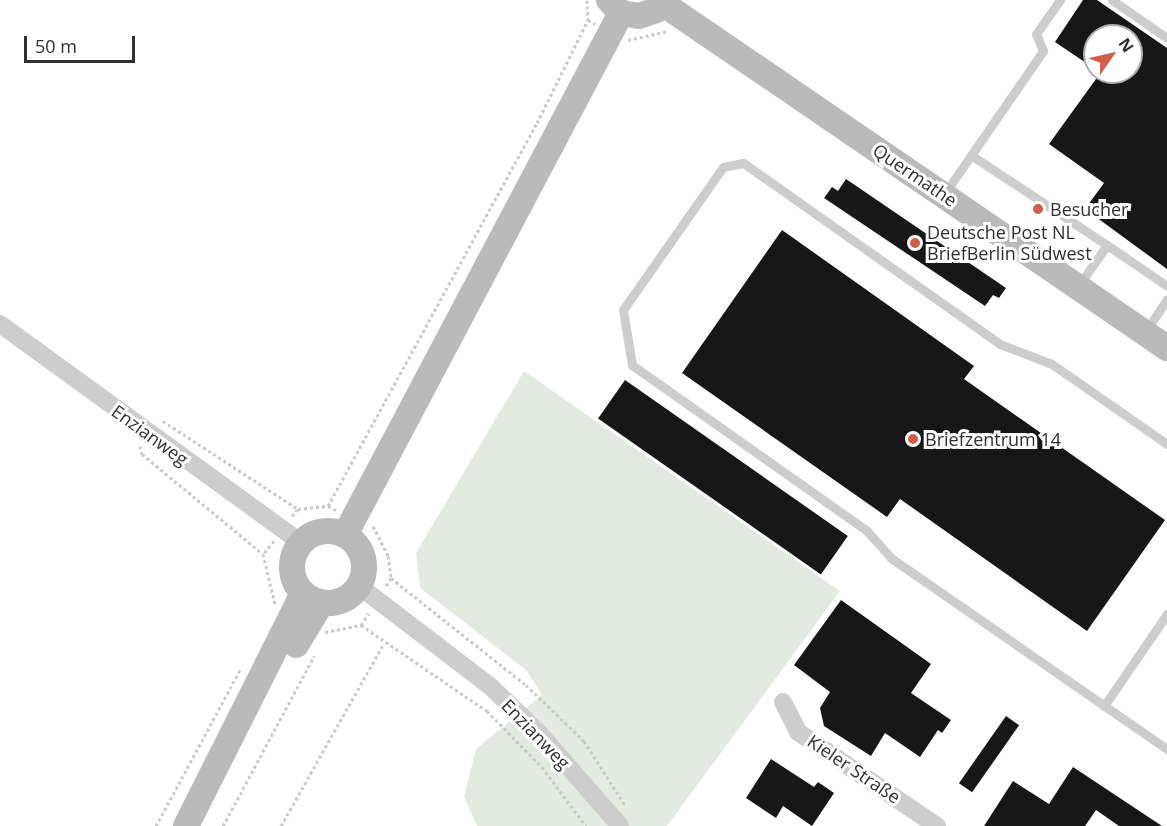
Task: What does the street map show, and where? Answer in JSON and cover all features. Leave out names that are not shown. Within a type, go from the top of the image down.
[{"type":"main road","points":[[186,826],[303,616],[343,600],[368,594],[363,557],[350,526],[615,6],[639,16],[663,2]]},
{"type":"main road","name":"Quermathe","points":[[663,2],[1167,348]]},
{"type":"main road","points":[[201,826],[303,616],[292,574],[295,552],[291,537],[350,526]]},
{"type":"street","name":"Enzianweg","points":[[0,324],[291,537]]},
{"type":"street","name":"Enzianweg","points":[[368,594],[490,686],[625,819]]},
{"type":"street","name":"Kieler Straße","points":[[783,702],[798,732],[937,826]]},
{"type":"lane","points":[[944,195],[1042,51],[1036,34],[1060,0]]},
{"type":"lane","points":[[1112,0],[1167,38]]},
{"type":"lane","points":[[971,155],[1167,286]]},
{"type":"lane","points":[[1167,444],[1052,364],[1000,344],[743,163],[723,167],[623,310],[632,365],[867,531],[891,558],[1167,749]]},
{"type":"lane","points":[[1071,283],[1085,277],[1107,245]]},
{"type":"lane","points":[[1144,332],[1167,299]]},
{"type":"lane","points":[[1104,706],[1167,614]]},
{"type":"path","points":[[328,506],[537,123],[588,20]]},
{"type":"path","points":[[586,826],[542,767],[487,711],[384,643],[361,625],[303,616],[263,554],[141,454],[137,426],[161,419],[298,509],[328,506],[350,526],[375,526],[388,556],[391,578],[526,686],[584,741],[625,819]]},
{"type":"path","points":[[263,554],[291,537],[298,509]]},
{"type":"path","points":[[361,625],[368,594],[391,578]]},
{"type":"path","points":[[281,826],[384,643]]},
{"type":"path","points":[[223,826],[315,653]]},
{"type":"path","points":[[156,826],[241,668]]},
{"type":"shaded area","points":[[524,371],[840,591],[667,826],[477,826],[464,797],[476,749],[542,695],[526,670],[420,588],[416,553]]},
{"type":"building","points":[[1083,0],[1097,0],[1132,24],[1083,24],[1083,61],[1055,42]]},
{"type":"building","points":[[1143,32],[1167,48],[1167,269],[1085,209],[1104,183],[1049,144],[1092,84],[1143,84]]},
{"type":"building","name":"Deutsche Post NL BriefBerlin Südwest","points":[[846,179],[1006,288],[999,298],[993,295],[985,306],[824,198],[832,187],[838,191]]},
{"type":"building","name":"Briefzentrum 14","points":[[782,230],[974,366],[964,379],[1165,520],[1087,631],[900,499],[887,517],[682,373]]},
{"type":"building","points":[[625,380],[848,536],[821,575],[598,419]]},
{"type":"building","points":[[841,600],[931,664],[911,693],[951,720],[942,733],[938,730],[920,757],[885,733],[871,756],[824,726],[820,708],[830,692],[794,665]]},
{"type":"building","points":[[1006,716],[1019,725],[972,792],[959,783]]},
{"type":"building","points":[[771,759],[814,787],[818,782],[834,793],[812,826],[783,806],[776,818],[746,798]]},
{"type":"building","points":[[1073,767],[1162,826],[1119,826],[1096,810],[1085,826],[984,826],[1013,781],[1049,804]]},
{"type":"place","name":"Besucher","points":[[1038,209]]},
{"type":"place","name":"Deutsche Post NL BriefBerlin Südwest","points":[[915,243]]},
{"type":"place","name":"Briefzentrum 14","points":[[913,439]]}]
